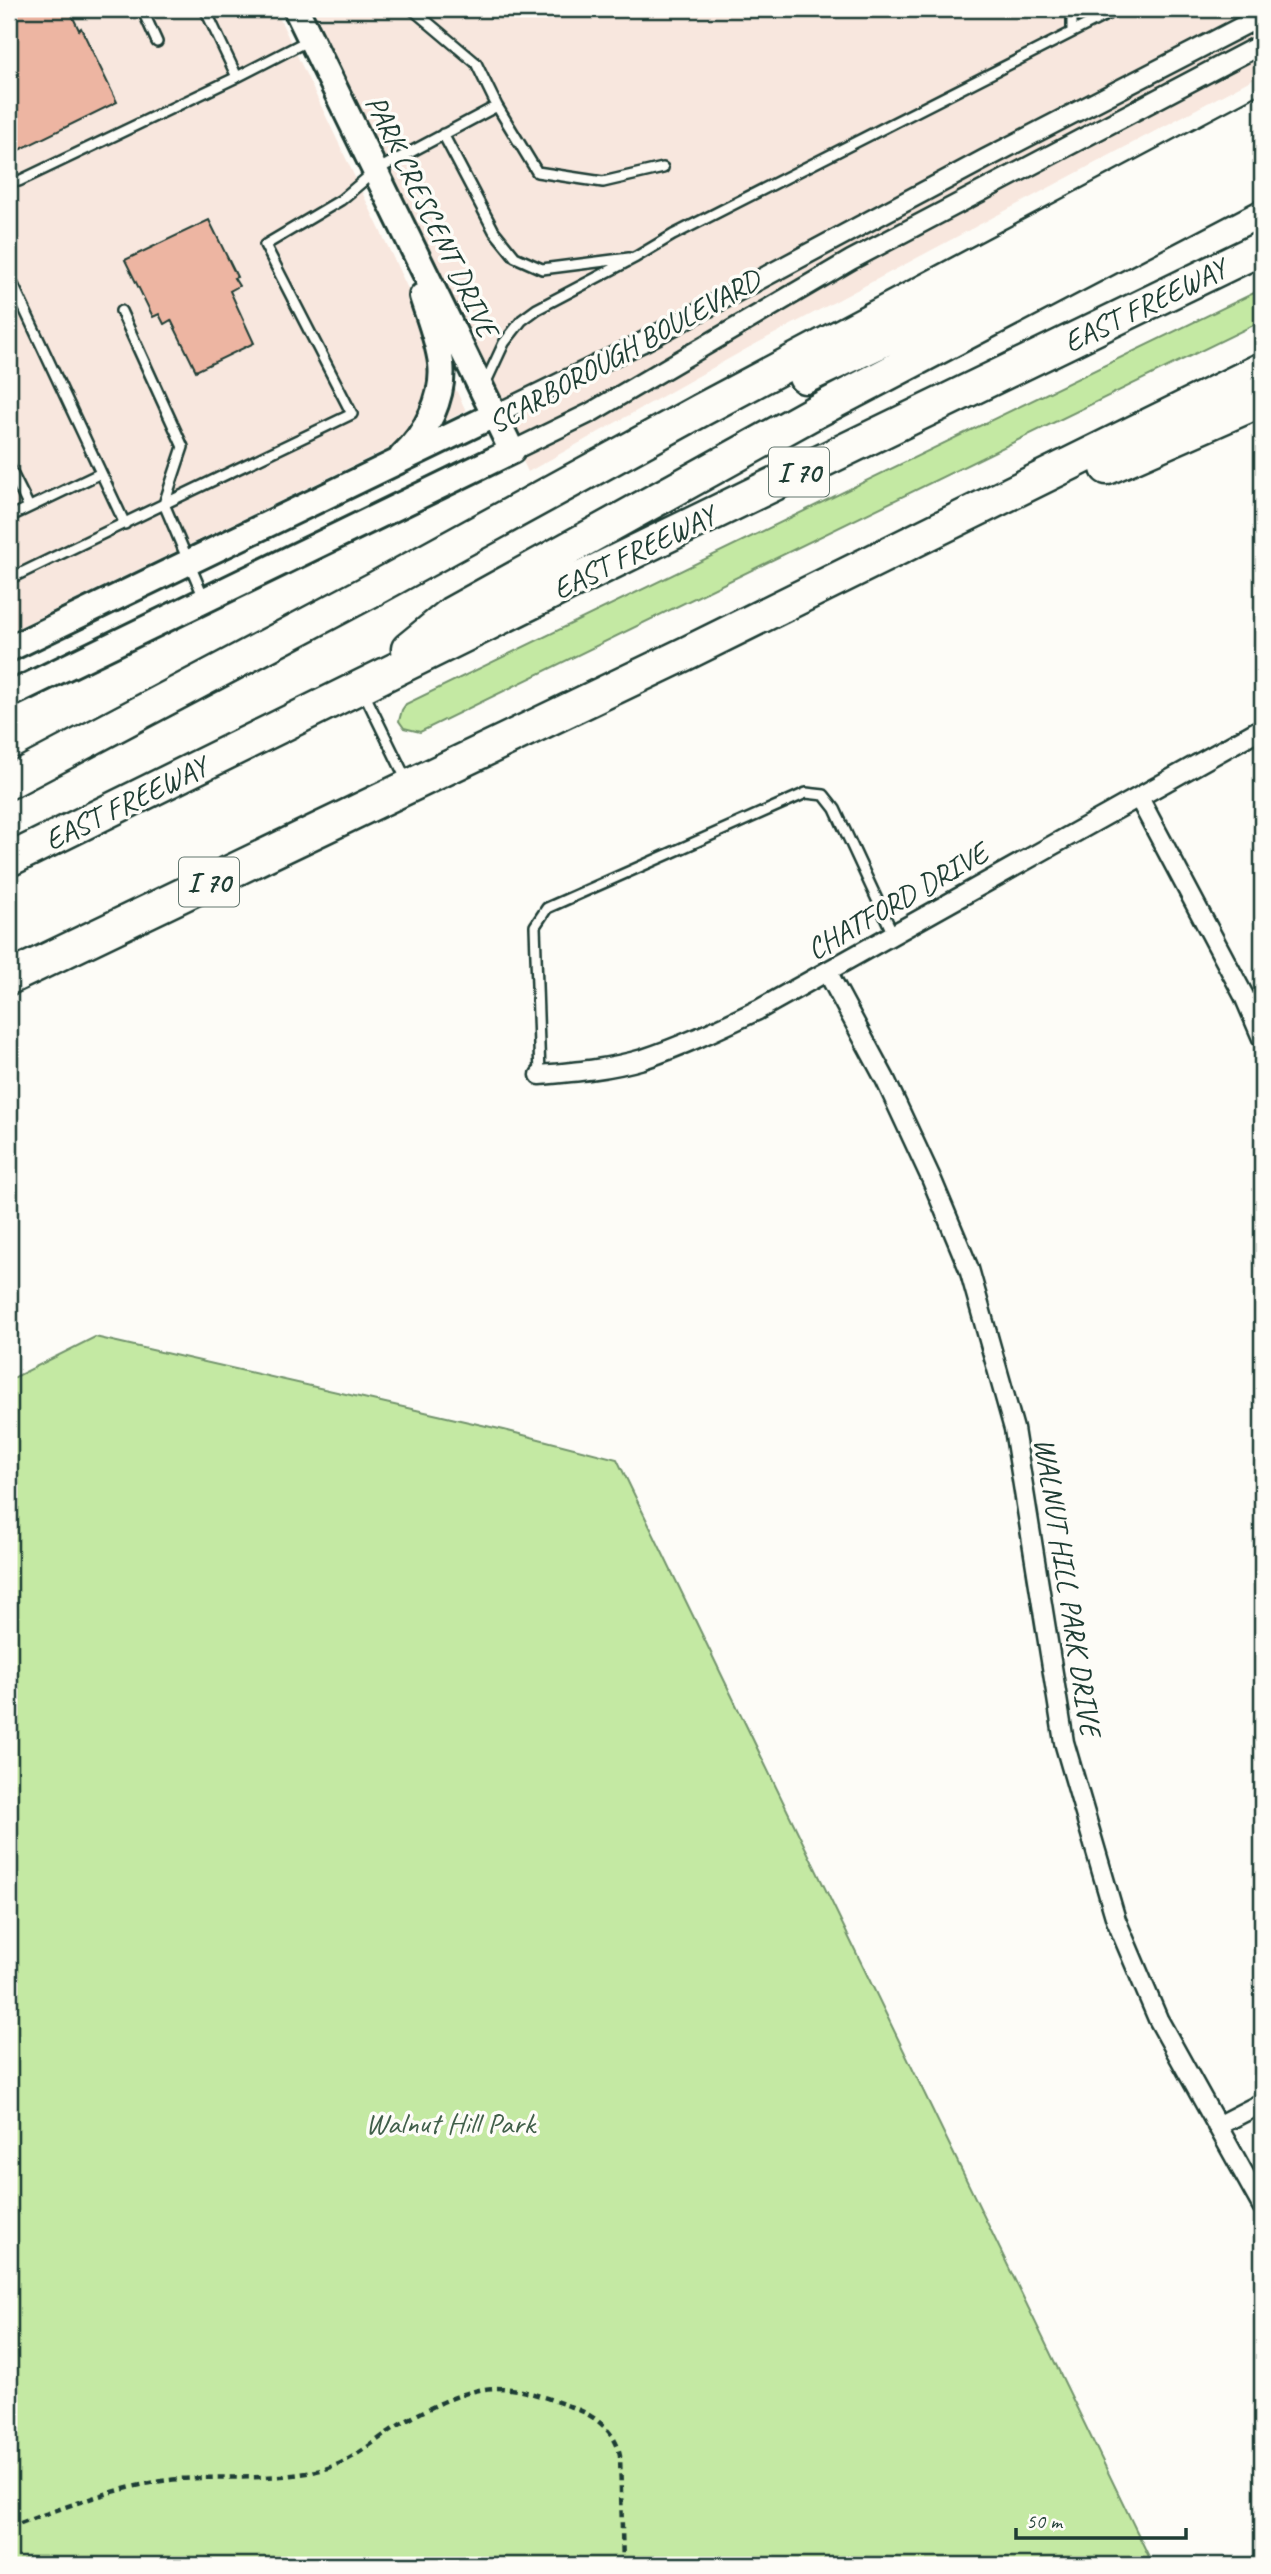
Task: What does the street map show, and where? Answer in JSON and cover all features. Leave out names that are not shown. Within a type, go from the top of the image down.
[{"type":"highway","points":[[9,782],[364,595],[701,410],[1262,111]]},
{"type":"highway","points":[[461,540],[1021,275],[1262,145]]},
{"type":"highway","points":[[360,687],[452,613],[813,414],[1262,178]]},
{"type":"highway","name":"EAST FREEWAY","points":[[9,860],[1262,248]]},
{"type":"highway","name":"I 70","points":[[9,978],[689,652],[1262,369]]},
{"type":"highway","points":[[689,652],[1262,400]]},
{"type":"street","name":"PARK CRESCENT DRIVE","points":[[296,9],[512,451]]},
{"type":"street","name":"SCARBOROUGH BOULEVARD","points":[[9,649],[641,343],[985,159],[1262,16]]},
{"type":"street","name":"SCARBOROUGH BOULEVARD","points":[[9,695],[590,413],[851,260],[1262,44]]},
{"type":"street","points":[[395,462],[412,446],[427,422],[437,397],[441,366],[401,225]]},
{"type":"street","name":"CHATFORD DRIVE","points":[[540,1075],[590,1071],[640,1059],[701,1037],[758,1010],[1262,728]]},
{"type":"street","points":[[1139,798],[1244,996],[1262,1038]]},
{"type":"street","name":"WALNUT HILL PARK DRIVE","points":[[828,973],[885,1079],[969,1269],[1014,1429],[1064,1742],[1116,1920],[1158,2019],[1262,2206]]},
{"type":"street","points":[[1217,2126],[1262,2103]]},
{"type":"lane","points":[[142,9],[157,42]]},
{"type":"lane","points":[[205,9],[237,77]]},
{"type":"lane","points":[[412,9],[476,63],[497,106],[537,172],[603,182],[663,168]]},
{"type":"lane","points":[[1072,9],[1072,33]]},
{"type":"lane","points":[[482,390],[504,343],[522,320],[537,309],[673,235],[1118,9]]},
{"type":"lane","points":[[19,181],[311,39]]},
{"type":"lane","points":[[9,579],[352,414],[265,245],[341,200],[375,171],[497,106]]},
{"type":"lane","points":[[443,134],[494,231],[515,257],[542,270],[636,257]]},
{"type":"lane","points":[[9,276],[125,524]]},
{"type":"lane","points":[[121,311],[183,447],[164,504],[205,600]]},
{"type":"lane","points":[[9,467],[29,507]]},
{"type":"lane","points":[[9,517],[101,472]]},
{"type":"lane","points":[[360,687],[410,786]]},
{"type":"lane","points":[[540,1075],[535,926],[547,908],[806,793],[824,795],[835,809],[893,934]]},
{"type":"path","points":[[9,2527],[96,2498],[162,2481],[292,2474],[331,2467],[422,2412],[453,2397],[497,2388],[541,2395],[581,2410],[603,2425],[617,2440],[620,2455],[623,2565]]},
{"type":"shaded area","points":[[9,9],[275,9],[466,411],[9,632]]},
{"type":"shaded area","points":[[312,9],[1262,9],[1262,74],[748,348],[528,472]]},
{"type":"green space","points":[[1262,289],[1262,321],[420,732],[404,728],[399,721],[406,704]]},
{"type":"green space","name":"Walnut Hill Park","points":[[95,1337],[504,1430],[617,1459],[1153,2565],[9,2565],[9,1380]]},
{"type":"building","points":[[21,9],[69,9],[117,102],[9,155],[9,15]]},
{"type":"building","points":[[209,220],[237,277],[234,278],[239,286],[230,291],[254,343],[196,371],[171,320],[164,324],[159,314],[153,317],[125,260]]}]
